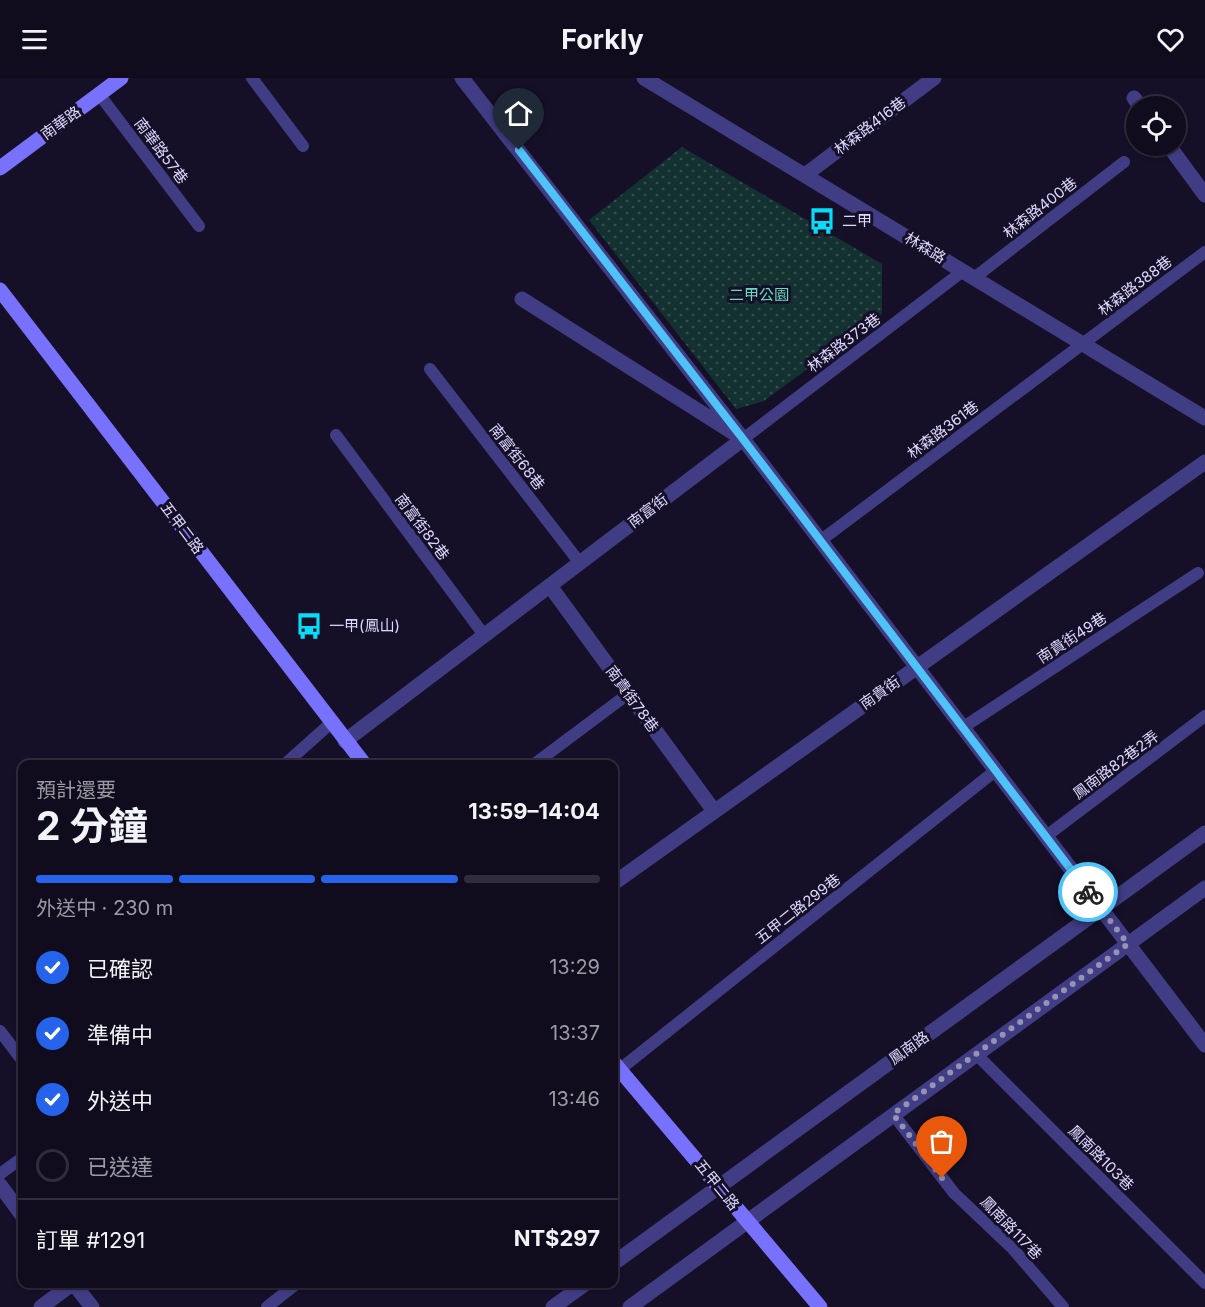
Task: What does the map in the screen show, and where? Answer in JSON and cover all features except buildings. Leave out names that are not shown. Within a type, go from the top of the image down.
[{"type":"main road","name":"南華路","points":[[0,168],[121,78]]},
{"type":"main road","name":"五甲二路","points":[[0,290],[361,760]]},
{"type":"main road","name":"五甲二路","points":[[618,1069],[820,1307]]},
{"type":"street","points":[[462,78],[743,439],[915,668],[1205,1045]]},
{"type":"street","name":"林森路","points":[[644,78],[1205,418]]},
{"type":"street","name":"林森路416巷","points":[[805,175],[934,78]]},
{"type":"street","points":[[1176,156],[1205,195]]},
{"type":"street","points":[[522,299],[743,439]]},
{"type":"street","name":"南富街","points":[[345,741],[743,439]]},
{"type":"street","name":"南貴街","points":[[618,880],[1205,462]]},
{"type":"street","name":"南貴街78巷","points":[[550,586],[714,811]]},
{"type":"street","name":"鳳南路","points":[[618,1260],[1205,833]]},
{"type":"street","points":[[630,1307],[1205,888]]},
{"type":"street","points":[[0,1185],[18,1210]]},
{"type":"street","points":[[41,1307],[67,1288]]},
{"type":"street","points":[[76,1288],[92,1307]]},
{"type":"street","points":[[553,1307],[579,1288]]},
{"type":"lane","points":[[252,78],[303,146]]},
{"type":"lane","name":"南華路57巷","points":[[99,94],[199,226]]},
{"type":"lane","name":"林森路400巷","points":[[968,274],[1124,162]]},
{"type":"lane","name":"林森路388巷","points":[[1084,344],[1205,252]]},
{"type":"lane","name":"林森路373巷","points":[[743,439],[968,274]]},
{"type":"lane","name":"林森路361巷","points":[[820,541],[1084,344]]},
{"type":"lane","name":"南富街68巷","points":[[430,369],[580,563]]},
{"type":"lane","name":"南富街82巷","points":[[336,435],[484,635]]},
{"type":"lane","name":"南貴街49巷","points":[[962,728],[1198,573]]},
{"type":"lane","points":[[540,760],[628,694]]},
{"type":"lane","name":"鳳南路82巷2弄","points":[[1045,837],[1205,716]]},
{"type":"lane","points":[[290,760],[331,723]]},
{"type":"lane","name":"五甲二路299巷","points":[[618,1065],[995,771]]},
{"type":"lane","points":[[0,1031],[18,1055]]},
{"type":"lane","name":"鳳南路103巷","points":[[976,1054],[1205,1283]]},
{"type":"lane","name":"鳳南路117巷","points":[[893,1114],[954,1193],[1013,1249],[1063,1307]]},
{"type":"lane","points":[[0,1174],[18,1161]]},
{"type":"lane","points":[[267,1307],[291,1288]]},
{"type":"green space","name":"二甲公園","points":[[682,147],[882,264],[882,314],[764,401],[736,409],[589,220]]},
{"type":"way so far","points":[[942,1178],[893,1114],[1128,944],[1088,892]]},
{"type":"place","name":"二甲","points":[[822,221]]},
{"type":"place","name":"一甲(鳳山)","points":[[309,626]]},
{"type":"route","points":[[519,150],[743,439],[915,668],[1088,892]]}]
